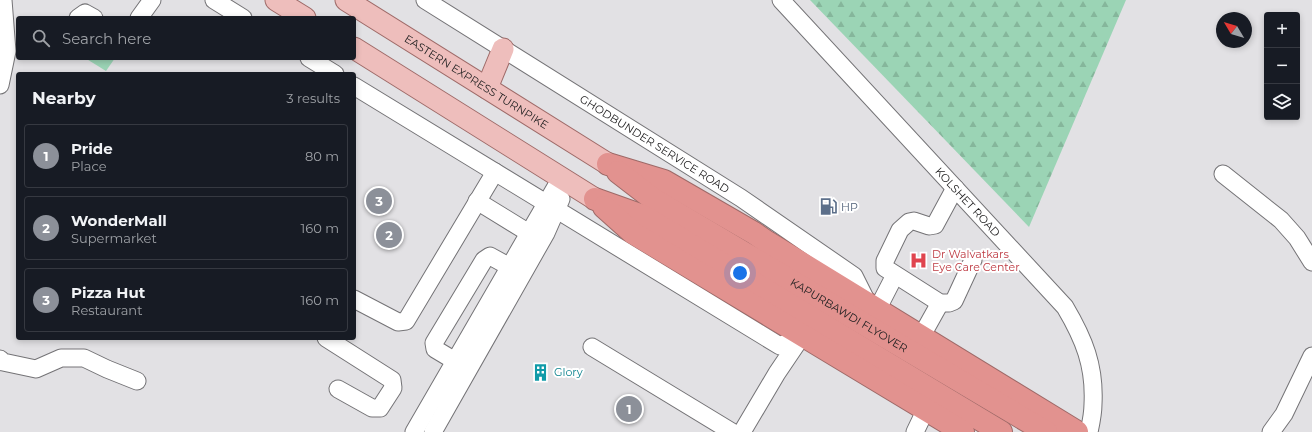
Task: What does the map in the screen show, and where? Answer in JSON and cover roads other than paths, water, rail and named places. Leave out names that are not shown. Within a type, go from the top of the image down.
[{"type":"highway","points":[[608,164],[664,181],[754,233],[1077,432]]},
{"type":"highway","points":[[608,164],[648,207]]},
{"type":"highway","points":[[595,199],[648,207]]},
{"type":"highway","points":[[595,199],[633,233],[963,432]]},
{"type":"highway","name":"KAPURBAWDI FLYOVER","points":[[648,207],[1001,432]]},
{"type":"highway","name":"KAPURBAWDI FLYOVER","points":[[648,207],[1046,432]]},
{"type":"main road","points":[[276,0],[302,16]]},
{"type":"main road","name":"EASTERN EXPRESS TURNPIKE","points":[[346,0],[608,164]]},
{"type":"main road","points":[[356,49],[595,199]]},
{"type":"main road","points":[[487,88],[503,49]]},
{"type":"street","points":[[0,85],[7,51],[3,0]]},
{"type":"street","points":[[140,16],[152,0]]},
{"type":"street","points":[[214,0],[240,16]]},
{"type":"street","name":"GHODBUNDER SERVICE ROAD","points":[[425,0],[741,198],[854,276],[873,307]]},
{"type":"street","name":"KOLSHET ROAD","points":[[781,0],[1065,307],[1079,332],[1088,353],[1092,379],[1093,404],[1089,432]]},
{"type":"street","points":[[81,16],[85,13],[90,16]]},
{"type":"street","points":[[312,60],[332,72]]},
{"type":"street","points":[[356,87],[780,346],[803,335]]},
{"type":"street","points":[[356,300],[398,322],[406,321],[495,172]]},
{"type":"street","points":[[1223,174],[1281,220],[1297,238],[1312,262]]},
{"type":"street","points":[[414,432],[529,233],[552,206],[565,181]]},
{"type":"street","points":[[955,188],[935,225],[929,226],[914,221],[910,222],[900,230],[885,261],[885,268],[940,303],[949,303],[954,301],[973,260]]},
{"type":"street","points":[[478,201],[529,233]]},
{"type":"street","points":[[433,432],[544,237],[552,206]]},
{"type":"street","points":[[455,361],[435,348],[434,343],[484,260],[490,256],[510,267]]},
{"type":"street","points":[[873,307],[895,275]]},
{"type":"street","points":[[921,337],[940,303]]},
{"type":"street","points":[[742,432],[777,373],[803,335]]},
{"type":"street","points":[[329,340],[392,380],[393,388],[380,408],[372,408],[338,389]]},
{"type":"street","points":[[592,347],[732,432]]},
{"type":"street","points":[[1271,432],[1284,414],[1312,356]]},
{"type":"street","points":[[0,359],[3,362],[36,369],[61,358],[84,358],[137,381]]},
{"type":"street","points":[[915,432],[926,410]]},
{"type":"place","name":"Pizza Hut","points":[[379,201]]},
{"type":"place","name":"HP","points":[[828,207]]},
{"type":"place","name":"WonderMall","points":[[389,235]]},
{"type":"place","name":"Dr Walvatkars Eye Care Center","points":[[919,260]]},
{"type":"place","name":"Glory","points":[[541,372]]},
{"type":"place","name":"Pride","points":[[629,409]]}]
